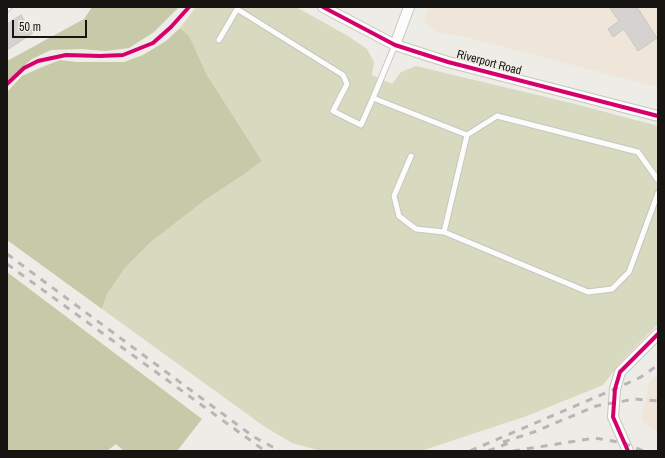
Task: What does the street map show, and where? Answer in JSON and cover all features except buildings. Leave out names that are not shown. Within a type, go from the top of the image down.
[{"type":"street","name":"Riverport Road","points":[[323,7],[395,45],[448,62],[658,116]]},
{"type":"street","points":[[395,45],[409,7]]},
{"type":"street","points":[[628,451],[613,417],[615,389],[620,372],[658,334]]},
{"type":"lane","points":[[219,40],[237,8],[343,75],[347,84],[333,111],[361,125],[374,98],[395,45]]},
{"type":"lane","points":[[374,98],[467,135]]},
{"type":"lane","points":[[444,232],[467,135],[497,116],[638,152],[658,180]]},
{"type":"lane","points":[[411,156],[394,196],[400,216],[416,229],[444,232],[588,292],[612,288],[629,272],[658,193]]},
{"type":"shaded area","points":[[429,7],[658,7],[658,87],[465,37],[434,31],[424,20]]},
{"type":"shaded area","points":[[658,374],[658,433],[641,420],[649,382]]},
{"type":"green space","points":[[92,7],[179,7],[154,32],[129,48],[106,51],[81,49],[51,50],[32,59],[7,81],[7,61],[84,19]]},
{"type":"green space","points":[[196,7],[296,7],[348,36],[367,49],[374,62],[372,75],[392,84],[401,72],[416,66],[579,105],[658,126],[658,324],[621,362],[603,385],[527,416],[421,451],[321,451],[292,443],[265,427],[102,309],[107,294],[125,268],[151,242],[205,200],[262,161],[207,75],[189,37],[180,28]]},
{"type":"green space","points":[[180,28],[189,36],[207,75],[262,161],[205,200],[151,242],[125,268],[107,294],[102,309],[7,240],[7,92],[22,76],[60,60],[76,62],[124,62],[143,55],[166,41]]},
{"type":"green space","points":[[7,272],[202,419],[177,451],[124,451],[116,444],[107,451],[7,451]]},
{"type":"railway","points":[[7,254],[254,437],[280,451]]},
{"type":"railway","points":[[7,264],[265,451]]},
{"type":"railway","points":[[470,451],[615,389],[641,377],[658,365]]},
{"type":"railway","points":[[503,442],[534,432],[596,406],[635,399],[658,401]]},
{"type":"railway","points":[[513,451],[595,438],[624,443],[643,451]]},
{"type":"railway","points":[[488,451],[509,443]]},
{"type":"cycle path","points":[[7,84],[24,68],[38,61],[66,55],[123,55],[153,43],[171,27],[189,7]]},
{"type":"cycle path","points":[[323,7],[395,45],[448,62],[658,116]]},
{"type":"cycle path","points":[[628,451],[613,417],[615,389],[620,372],[658,334]]}]
